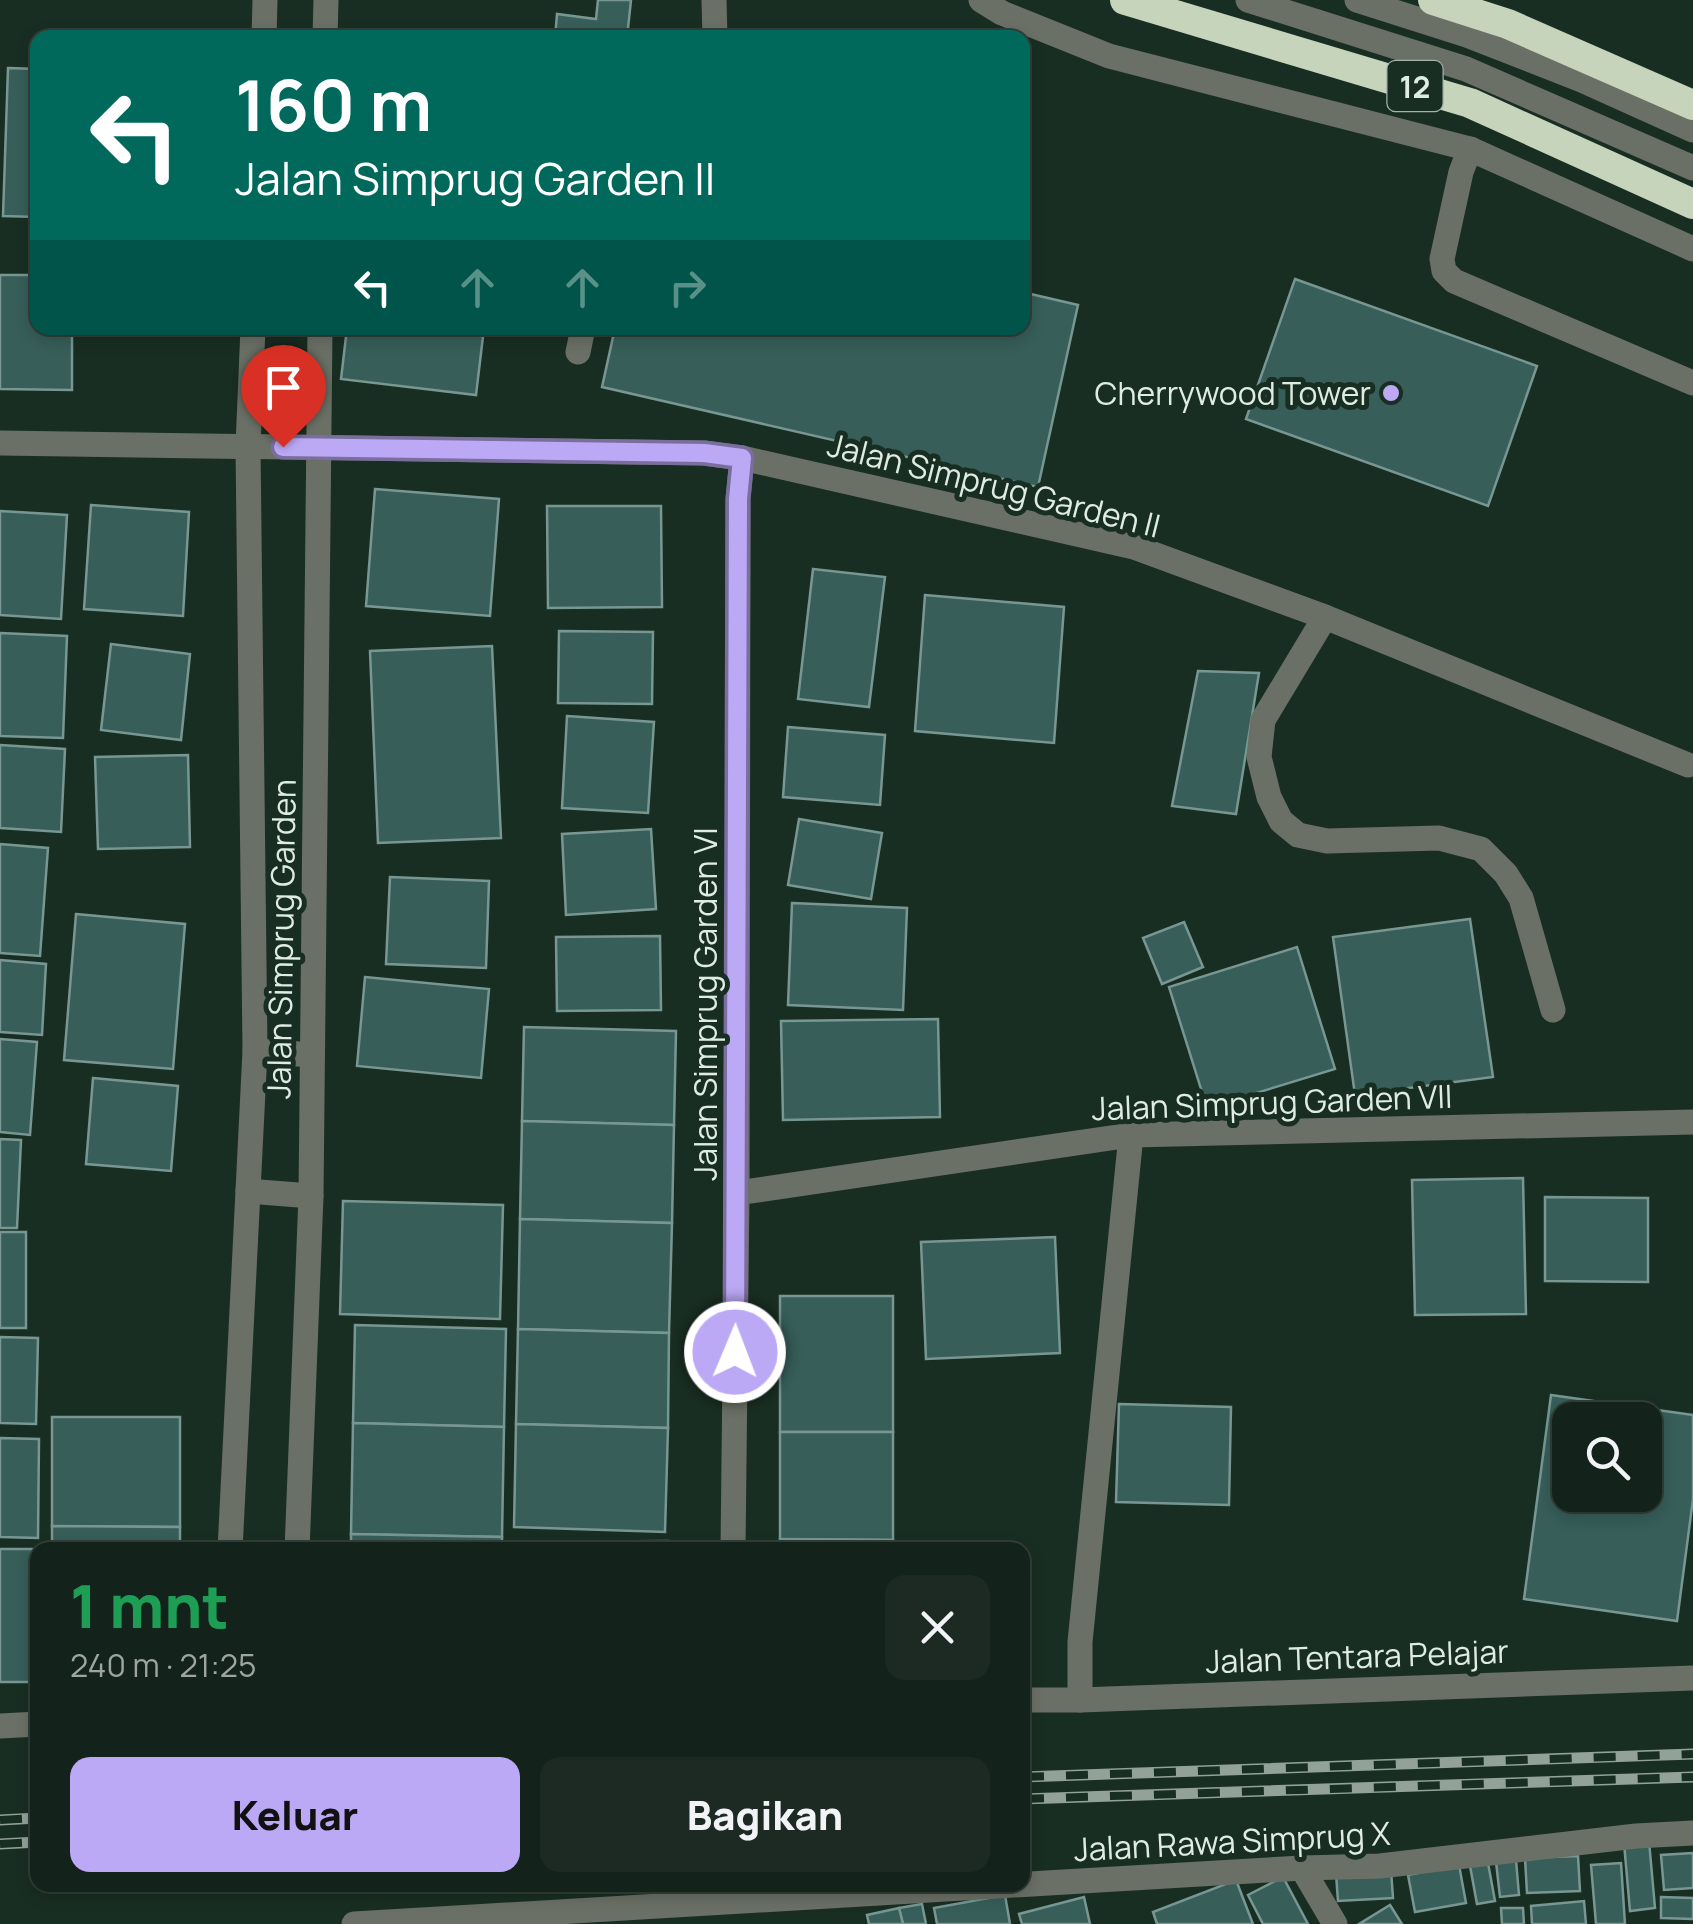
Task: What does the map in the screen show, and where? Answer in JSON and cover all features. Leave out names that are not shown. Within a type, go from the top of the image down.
[{"type":"highway","name":"12","points":[[1125,0],[1470,103],[1693,204]]},
{"type":"highway","points":[[1435,0],[1508,24],[1693,104]]},
{"type":"street","points":[[264,30],[266,0]]},
{"type":"street","points":[[325,30],[326,0]]},
{"type":"street","points":[[714,0],[716,30]]},
{"type":"street","points":[[981,0],[1002,13],[1108,56],[1466,160],[1693,249]]},
{"type":"street","points":[[1248,0],[1466,69],[1693,168]]},
{"type":"street","points":[[1357,0],[1468,35],[1693,130]]},
{"type":"street","points":[[1466,160],[1442,259],[1444,271],[1454,281],[1693,382]]},
{"type":"street","name":"Jalan Simprug Garden","points":[[230,1542],[254,1051],[248,446],[253,335]]},
{"type":"street","name":"Jalan Simprug Garden","points":[[297,1542],[312,1196],[320,335]]},
{"type":"street","points":[[0,443],[248,446]]},
{"type":"street","name":"Jalan Simprug Garden II","points":[[248,446],[704,453],[742,458],[1134,548],[1325,617],[1688,765]]},
{"type":"street","name":"Jalan Simprug Garden VI","points":[[733,1542],[738,499],[742,458]]},
{"type":"street","points":[[1325,617],[1263,720],[1259,757],[1281,821],[1298,835],[1327,841],[1439,838],[1481,850],[1506,874],[1521,898],[1553,1010]]},
{"type":"street","points":[[254,1051],[312,1055]]},
{"type":"street","name":"Jalan Simprug Garden VII","points":[[737,1193],[1131,1135],[1693,1122]]},
{"type":"street","points":[[1080,1700],[1080,1642],[1131,1135]]},
{"type":"street","points":[[248,1191],[312,1196]]},
{"type":"street","name":"Jalan Tentara Pelajar","points":[[1030,1700],[1693,1678]]},
{"type":"street","points":[[0,1726],[30,1724]]},
{"type":"street","name":"Jalan Rawa Simprug X","points":[[1030,1884],[1380,1866],[1693,1833]]},
{"type":"street","points":[[1302,1868],[1335,1924]]},
{"type":"street","name":"Jalan Rawa Simprug X","points":[[354,1924],[896,1892]]},
{"type":"building","points":[[598,0],[631,0],[628,30],[556,30],[557,14],[596,19]]},
{"type":"building","points":[[8,68],[30,69],[30,217],[3,216]]},
{"type":"building","points":[[0,275],[30,275],[30,335],[72,335],[72,390],[0,389]]},
{"type":"building","name":"Cherrywood Tower","points":[[1295,279],[1537,366],[1488,506],[1246,419]]},
{"type":"building","points":[[1030,294],[1078,305],[1038,487],[602,387],[613,335],[1030,335]]},
{"type":"building","points":[[346,335],[483,335],[476,395],[341,379]]},
{"type":"building","points":[[375,489],[499,499],[490,616],[366,606]]},
{"type":"building","points":[[91,505],[189,512],[183,616],[84,609]]},
{"type":"building","points":[[547,506],[661,506],[662,607],[548,608]]},
{"type":"building","points":[[0,511],[67,515],[61,619],[0,615]]},
{"type":"building","points":[[813,569],[885,577],[869,707],[798,699]]},
{"type":"building","points":[[925,595],[1064,607],[1054,743],[915,731]]},
{"type":"building","points":[[559,631],[653,632],[652,704],[558,703]]},
{"type":"building","points":[[0,633],[67,636],[63,738],[0,736]]},
{"type":"building","points":[[111,644],[190,654],[181,740],[101,730]]},
{"type":"building","points":[[492,646],[501,838],[378,843],[370,651]]},
{"type":"building","points":[[1198,671],[1259,673],[1236,814],[1172,806]]},
{"type":"building","points":[[567,716],[654,722],[648,813],[562,808]]},
{"type":"building","points":[[788,727],[885,735],[880,805],[783,797]]},
{"type":"building","points":[[0,745],[65,749],[61,832],[0,828]]},
{"type":"building","points":[[188,755],[190,847],[98,849],[95,757]]},
{"type":"building","points":[[799,819],[882,833],[871,899],[788,885]]},
{"type":"building","points":[[651,829],[656,909],[566,915],[562,834]]},
{"type":"building","points":[[0,844],[48,848],[40,956],[0,953]]},
{"type":"building","points":[[390,877],[489,881],[486,968],[386,964]]},
{"type":"building","points":[[792,903],[907,908],[903,1010],[788,1005]]},
{"type":"building","points":[[76,914],[185,924],[173,1069],[64,1060]]},
{"type":"building","points":[[1470,919],[1493,1077],[1355,1095],[1333,937]]},
{"type":"building","points":[[1184,922],[1203,967],[1162,984],[1143,938]]},
{"type":"building","points":[[660,936],[661,1010],[557,1011],[556,937]]},
{"type":"building","points":[[1297,947],[1335,1069],[1207,1108],[1169,987]]},
{"type":"building","points":[[0,960],[46,964],[42,1035],[0,1032]]},
{"type":"building","points":[[365,977],[489,989],[481,1078],[357,1066]]},
{"type":"building","points":[[938,1019],[940,1117],[783,1120],[781,1021]]},
{"type":"building","points":[[524,1027],[676,1031],[674,1125],[522,1121]]},
{"type":"building","points":[[0,1039],[37,1042],[30,1135],[0,1132]]},
{"type":"building","points":[[93,1078],[178,1086],[171,1171],[86,1164]]},
{"type":"building","points":[[522,1121],[674,1125],[672,1223],[520,1219]]},
{"type":"building","points":[[0,1139],[21,1140],[17,1228],[0,1228]]},
{"type":"building","points":[[1523,1178],[1526,1314],[1415,1315],[1412,1180]]},
{"type":"building","points":[[1545,1197],[1648,1198],[1648,1282],[1545,1281]]},
{"type":"building","points":[[343,1201],[503,1205],[500,1319],[340,1314]]},
{"type":"building","points":[[520,1219],[672,1223],[669,1333],[518,1329]]},
{"type":"building","points":[[0,1232],[26,1232],[26,1328],[0,1328]]},
{"type":"building","points":[[1055,1237],[1060,1353],[926,1359],[921,1242]]},
{"type":"building","points":[[780,1296],[893,1296],[893,1432],[780,1432]]},
{"type":"building","points":[[355,1325],[506,1329],[504,1427],[353,1423]]},
{"type":"building","points":[[518,1329],[669,1333],[668,1428],[516,1424]]},
{"type":"building","points":[[0,1337],[38,1338],[36,1424],[0,1423]]},
{"type":"building","points":[[1551,1395],[1601,1402],[1552,1402],[1552,1512],[1662,1512],[1662,1411],[1693,1415],[1693,1499],[1677,1621],[1524,1599]]},
{"type":"building","points":[[1119,1404],[1231,1407],[1229,1505],[1116,1502]]},
{"type":"building","points":[[52,1417],[180,1417],[180,1527],[52,1526]]},
{"type":"building","points":[[353,1423],[504,1427],[502,1537],[351,1534]]},
{"type":"building","points":[[516,1424],[668,1428],[665,1532],[514,1527]]},
{"type":"building","points":[[780,1432],[893,1432],[893,1540],[780,1539]]},
{"type":"building","points":[[0,1438],[39,1439],[38,1538],[0,1537]]},
{"type":"building","points":[[52,1526],[180,1527],[180,1542],[52,1542]]},
{"type":"building","points":[[351,1534],[502,1537],[502,1542],[351,1542]]},
{"type":"building","points":[[780,1539],[893,1540],[893,1542]]},
{"type":"building","points":[[668,1541],[668,1542],[527,1542]]},
{"type":"building","points":[[0,1549],[30,1549],[30,1682],[0,1682]]},
{"type":"building","points":[[1649,1841],[1655,1908],[1630,1911],[1624,1843]]},
{"type":"building","points":[[1693,1853],[1693,1888],[1664,1890],[1661,1855]]},
{"type":"building","points":[[1578,1856],[1580,1891],[1527,1893],[1525,1858]]},
{"type":"building","points":[[1516,1860],[1519,1895],[1500,1897],[1496,1862]]},
{"type":"building","points":[[1488,1863],[1495,1901],[1477,1904],[1470,1866]]},
{"type":"building","points":[[1621,1863],[1625,1924],[1596,1924],[1591,1865]]},
{"type":"building","points":[[1459,1865],[1466,1903],[1415,1912],[1408,1875]]},
{"type":"building","points":[[1391,1870],[1393,1898],[1338,1901],[1336,1874]]},
{"type":"building","points":[[1283,1877],[1308,1924],[1263,1924],[1248,1895]]},
{"type":"building","points":[[1236,1880],[1253,1924],[1157,1924],[1153,1912]]},
{"type":"building","points":[[1005,1895],[1010,1924],[937,1924],[934,1908]]},
{"type":"building","points":[[1084,1897],[1090,1924],[1022,1924],[1019,1914]]},
{"type":"building","points":[[1661,1897],[1693,1898],[1693,1919],[1661,1918]]},
{"type":"building","points":[[1584,1901],[1586,1924],[1532,1924],[1531,1906]]},
{"type":"building","points":[[922,1904],[926,1924],[903,1924],[899,1908]]},
{"type":"building","points":[[1390,1905],[1402,1924],[1359,1924]]},
{"type":"building","points":[[899,1908],[903,1924],[869,1924],[867,1915]]},
{"type":"building","points":[[1501,1908],[1523,1908],[1524,1924],[1502,1924]]},
{"type":"railway","points":[[1030,1777],[1693,1754]]},
{"type":"railway","points":[[1030,1799],[1693,1777]]},
{"type":"railway","points":[[0,1820],[30,1818]]},
{"type":"railway","points":[[0,1844],[30,1842]]},
{"type":"place","name":"Cherrywood Tower","points":[[1391,393]]},
{"type":"route","points":[[283,447],[704,453],[742,458],[738,499],[735,1352]]}]
